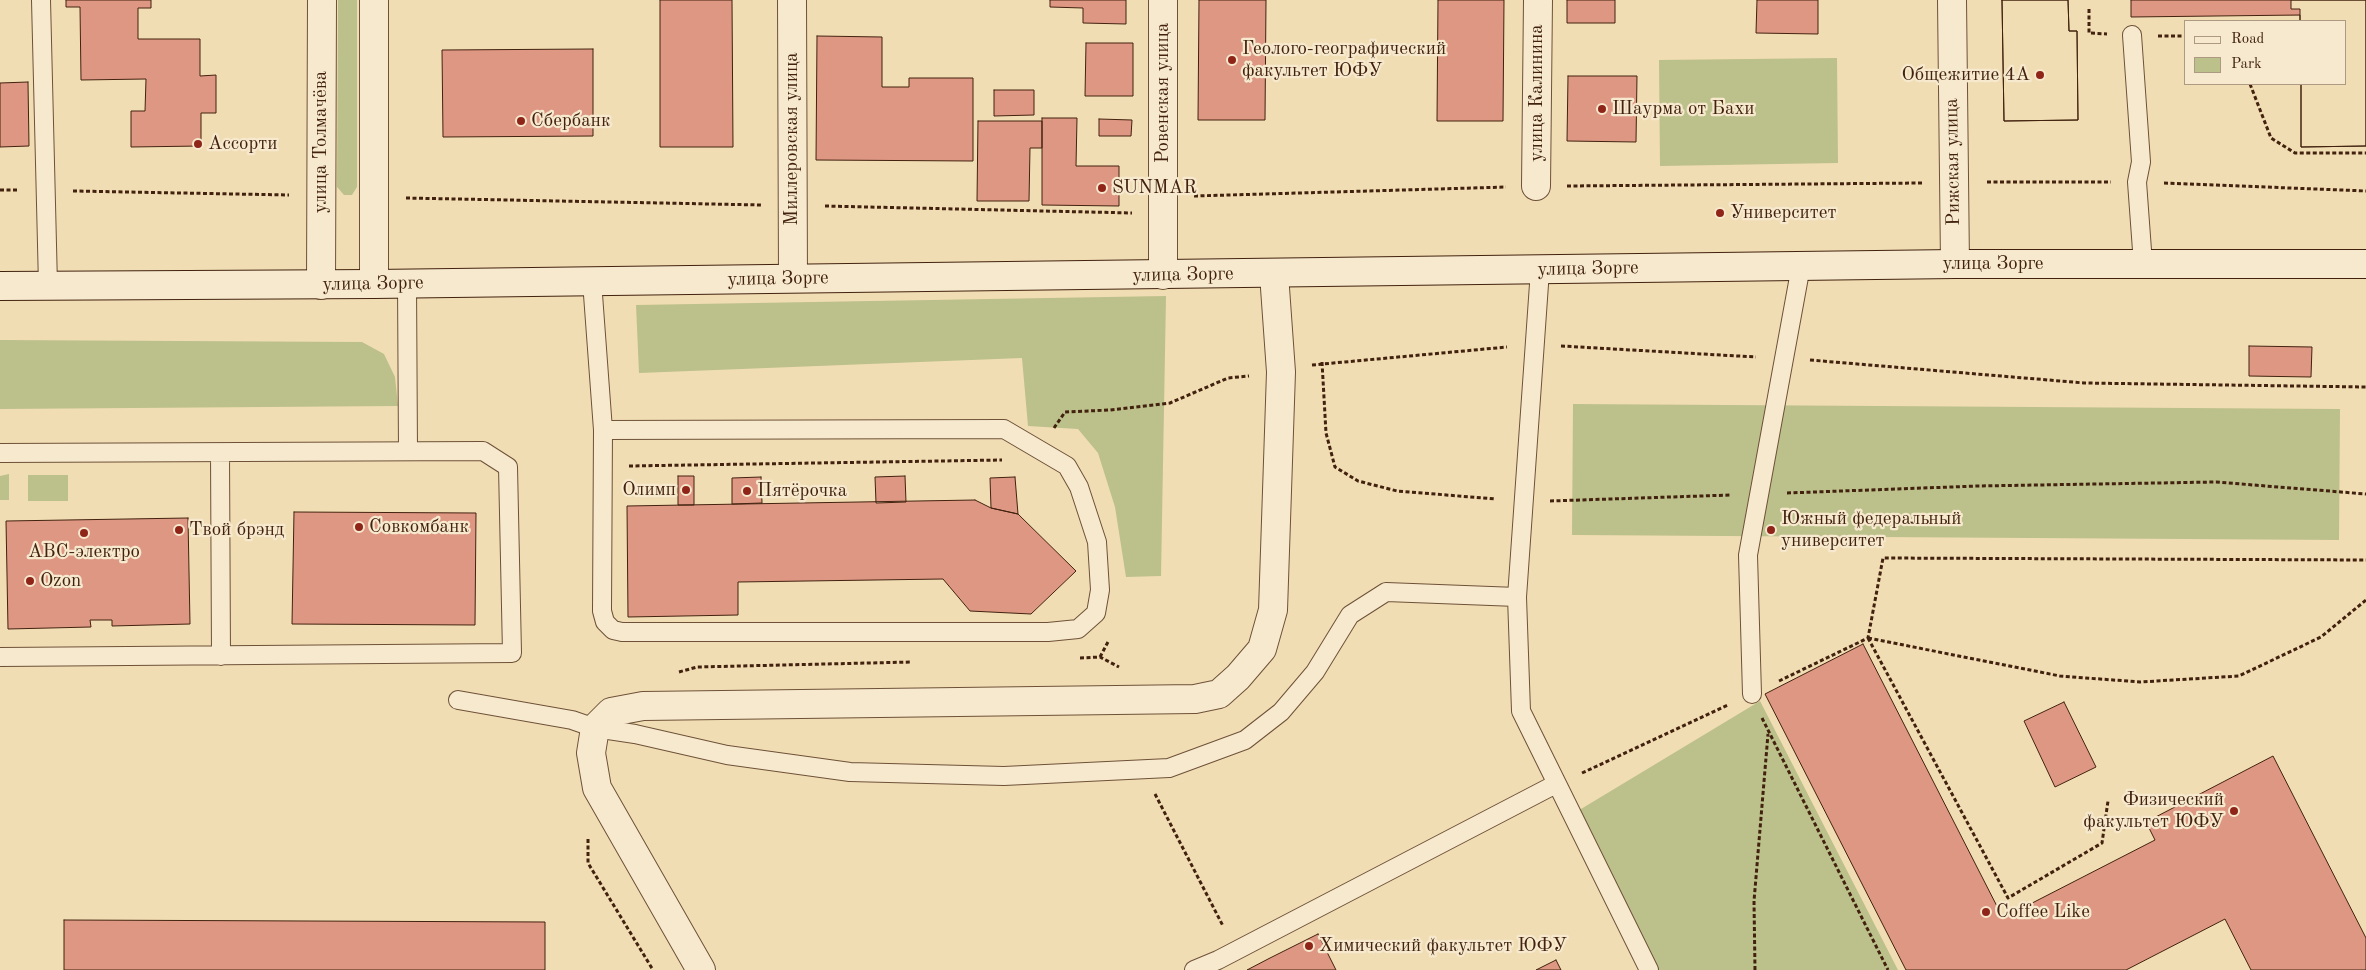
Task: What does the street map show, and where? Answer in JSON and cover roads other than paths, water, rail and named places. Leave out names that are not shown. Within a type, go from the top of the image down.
[{"type":"street","name":"улица Толмачёва","points":[[321,284],[322,0]]},
{"type":"street","points":[[374,0],[374,284]]},
{"type":"street","name":"Миллеровская улица","points":[[792,0],[793,278]]},
{"type":"street","name":"Ровенская улица","points":[[1163,0],[1163,275]]},
{"type":"street","name":"улица Калинина","points":[[1536,186],[1538,0]]},
{"type":"street","name":"Рижская улица","points":[[1952,0],[1954,264]]},
{"type":"street","name":"улица Зорге","points":[[0,286],[407,284],[1954,264],[2366,264]]},
{"type":"street","points":[[701,970],[597,788],[592,753],[595,728],[611,712],[643,706],[1195,700],[1219,694],[1238,677],[1262,649],[1273,610],[1281,372],[1274,274]]},
{"type":"lane","points":[[41,0],[48,285]]},
{"type":"lane","points":[[2132,35],[2141,162],[2138,182],[2143,264]]},
{"type":"lane","points":[[1752,694],[1748,555],[1801,266]]},
{"type":"lane","points":[[1540,270],[1533,345],[1525,502],[1516,596],[1521,711],[1649,970]]},
{"type":"lane","points":[[592,281],[603,430],[602,611],[605,622],[613,630],[622,632],[1048,632],[1078,629],[1096,613],[1100,590],[1097,542],[1079,487],[1067,466],[1004,429],[603,430]]},
{"type":"lane","points":[[407,284],[408,451]]},
{"type":"lane","points":[[0,453],[483,451],[508,467],[512,653],[0,657]]},
{"type":"lane","points":[[220,453],[221,656]]},
{"type":"lane","points":[[458,700],[572,720],[595,728],[636,734],[727,755],[850,772],[1004,776],[1169,768],[1245,740],[1281,712],[1315,672],[1350,615],[1386,592],[1516,596]]},
{"type":"lane","points":[[1194,970],[1236,951],[1556,784]]},
{"type":"place","name":"Геолого-географический факультет ЮФУ","points":[[1232,60]]},
{"type":"place","name":"Общежитие 4А","points":[[2040,75]]},
{"type":"place","name":"Шаурма от Бахи","points":[[1602,109]]},
{"type":"place","name":"Сбербанк","points":[[521,121]]},
{"type":"place","name":"Ассорти","points":[[198,144]]},
{"type":"place","name":"SUNMAR","points":[[1102,188]]},
{"type":"place","name":"Университет","points":[[1720,213]]},
{"type":"place","name":"Олимп","points":[[686,490]]},
{"type":"place","name":"Пятёрочка","points":[[747,491]]},
{"type":"place","name":"Совкомбанк","points":[[359,527]]},
{"type":"place","name":"Твой брэнд","points":[[179,530]]},
{"type":"place","name":"Южный федеральный университет","points":[[1771,530]]},
{"type":"place","name":"АВС-электро","points":[[84,533]]},
{"type":"place","name":"Ozon","points":[[30,581]]},
{"type":"place","name":"Физический факультет ЮФУ","points":[[2234,811]]},
{"type":"place","name":"Coffee Like","points":[[1986,912]]},
{"type":"place","name":"Химический факультет ЮФУ","points":[[1309,946]]}]
